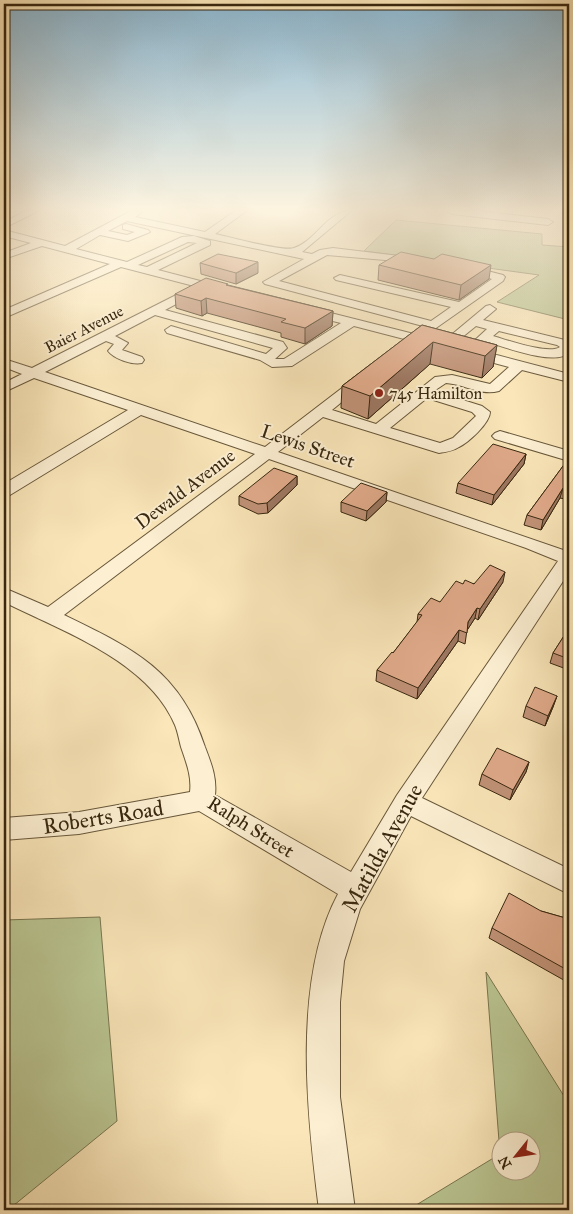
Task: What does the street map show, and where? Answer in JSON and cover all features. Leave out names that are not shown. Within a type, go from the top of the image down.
[{"type":"street","points":[[4,314],[115,268]]},
{"type":"street","points":[[139,268],[238,294]]},
{"type":"street","points":[[148,270],[153,268]]},
{"type":"street","points":[[296,268],[270,282],[312,295],[433,325]]},
{"type":"street","points":[[357,268],[295,304],[352,322],[435,343]]},
{"type":"street","points":[[396,355],[418,339],[421,333],[499,280],[499,277],[461,268]]},
{"type":"street","points":[[333,282],[462,306]]},
{"type":"street","name":"Baier Avenue","points":[[4,388],[206,285]]},
{"type":"street","points":[[456,336],[490,309]]},
{"type":"street","points":[[154,311],[281,346],[266,358]]},
{"type":"street","points":[[138,320],[266,358],[267,362],[272,363],[287,363],[352,322]]},
{"type":"street","points":[[474,322],[561,342],[567,348],[561,353],[548,354],[484,338]]},
{"type":"street","points":[[496,327],[484,338],[464,351],[568,375]]},
{"type":"street","points":[[210,341],[227,331]]},
{"type":"street","points":[[105,336],[122,343],[115,351],[117,353],[137,360]]},
{"type":"street","name":"Lewis Street","points":[[4,363],[532,544],[569,559]]},
{"type":"street","points":[[379,429],[439,380],[446,379],[481,388],[494,388],[519,365]]},
{"type":"street","name":"Dewald Avenue","points":[[49,616],[193,510],[320,410],[374,371]]},
{"type":"street","points":[[320,410],[439,448],[448,448],[456,444],[483,417],[483,412],[478,409],[425,393]]},
{"type":"street","points":[[4,491],[139,410]]},
{"type":"street","points":[[500,436],[569,456]]},
{"type":"street","name":"Matilda Avenue","points":[[337,1210],[324,1097],[324,1002],[329,962],[347,905],[354,889],[406,802],[569,559]]},
{"type":"street","name":"Ralph Street","points":[[4,594],[113,647],[153,677],[173,702],[186,724],[204,781],[202,800],[354,889]]},
{"type":"street","name":"Roberts Road","points":[[4,829],[102,819],[202,800]]},
{"type":"street","points":[[406,802],[569,882]]},
{"type":"green space","points":[[485,268],[569,268],[569,320],[497,302],[539,275]]},
{"type":"green space","points":[[100,917],[117,1121],[8,1210],[4,1210],[4,920]]},
{"type":"green space","points":[[486,972],[569,1104],[569,1210],[408,1210],[490,1160],[490,1182],[540,1182],[540,1132],[498,1132]]},
{"type":"building","points":[[217,268],[247,268],[236,273]]},
{"type":"building","points":[[390,268],[487,268],[461,285]]},
{"type":"building","points":[[206,278],[228,284],[226,285],[333,311],[305,328],[281,322],[286,319],[206,298],[201,301],[175,294]]},
{"type":"building","points":[[422,325],[497,345],[485,356],[433,342],[370,396],[342,386]]},
{"type":"building","points":[[493,444],[526,454],[494,495],[458,483]]},
{"type":"building","points":[[566,462],[569,464],[568,490],[563,488],[543,520],[527,515]]},
{"type":"building","points":[[274,468],[297,476],[267,503],[258,504],[239,496]]},
{"type":"building","points":[[361,483],[387,492],[367,511],[341,502]]},
{"type":"building","points":[[490,565],[505,572],[480,609],[477,608],[468,622],[467,633],[459,630],[418,688],[377,670],[393,653],[422,615],[418,614],[431,598],[440,602],[456,581],[463,584],[465,580],[474,584]]},
{"type":"building","points":[[569,628],[569,659],[553,653]]},
{"type":"building","points":[[535,687],[557,696],[548,716],[526,706]]},
{"type":"building","points":[[497,748],[529,762],[513,790],[482,774]]},
{"type":"building","points":[[509,893],[541,911],[569,919],[569,971],[492,928]]},
{"type":"place","name":"745 Hamilton","points":[[379,393]]}]
